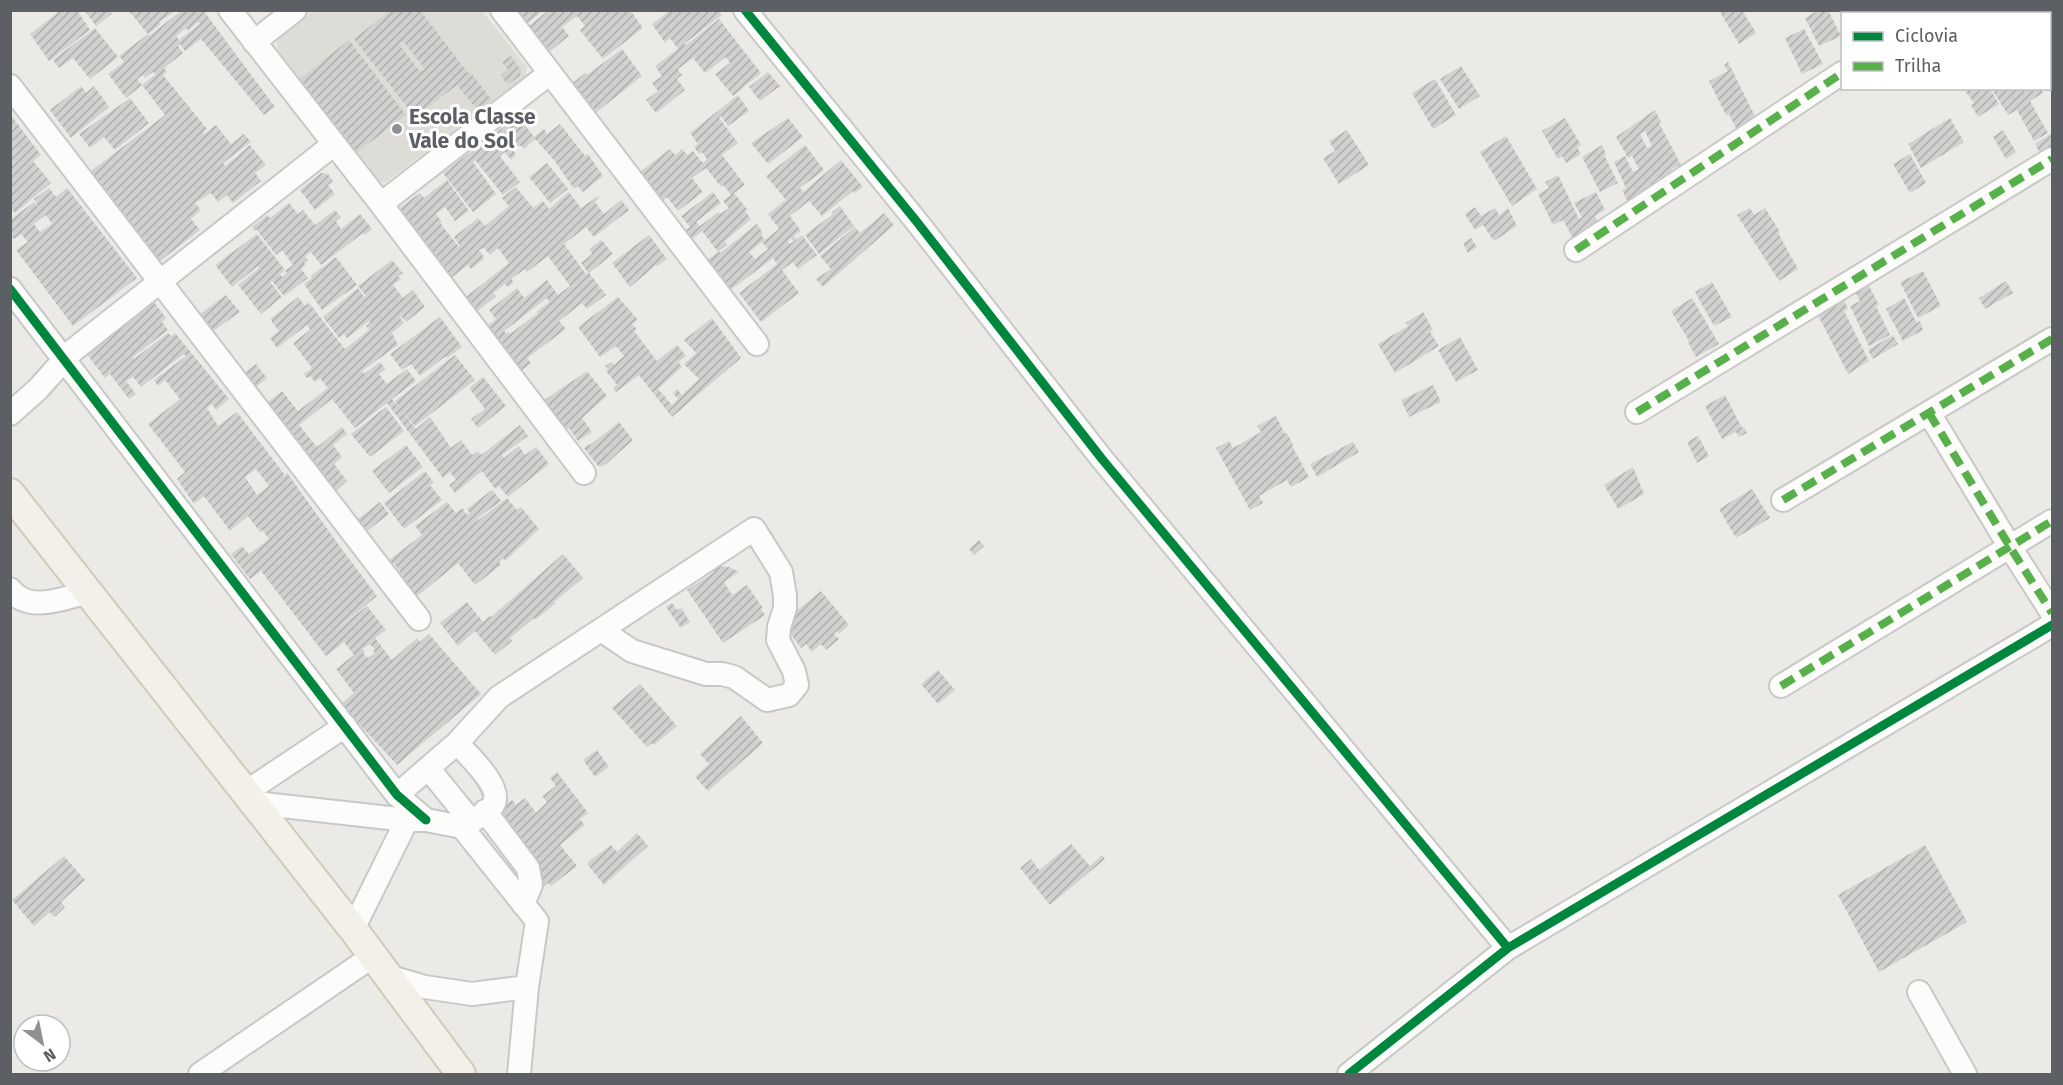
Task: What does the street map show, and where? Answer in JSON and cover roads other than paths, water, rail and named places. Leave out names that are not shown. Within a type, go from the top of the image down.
[{"type":"main road","points":[[10,493],[353,929],[461,1074]]},
{"type":"street","points":[[230,10],[381,204],[584,473]]},
{"type":"street","points":[[254,42],[295,10]]},
{"type":"street","points":[[502,10],[757,344]]},
{"type":"street","points":[[745,10],[917,222],[1102,459],[1508,948]]},
{"type":"street","points":[[381,204],[550,73]]},
{"type":"street","points":[[1576,250],[1841,74]]},
{"type":"street","points":[[10,87],[419,618]]},
{"type":"street","points":[[10,414],[38,389],[71,352],[159,280],[334,144]]},
{"type":"street","points":[[1637,412],[2052,159]]},
{"type":"street","points":[[10,289],[417,820]]},
{"type":"street","points":[[1783,500],[2052,339]]},
{"type":"street","points":[[1929,413],[2052,613]]},
{"type":"street","points":[[1781,686],[2052,522]]},
{"type":"street","points":[[398,795],[458,742],[499,697],[754,529],[782,572],[785,608],[779,627],[778,640],[794,671],[797,685],[789,695],[767,700],[734,677],[706,674],[632,651],[601,630]]},
{"type":"street","points":[[10,589],[27,600],[43,603],[88,592]]},
{"type":"street","points":[[1349,1074],[1508,948],[2052,626]]},
{"type":"street","points":[[250,798],[345,726]]},
{"type":"street","points":[[250,798],[417,820],[473,820],[492,805],[496,795],[493,786],[458,742]]},
{"type":"street","points":[[428,768],[473,820],[523,903],[537,921],[527,987],[519,1074]]},
{"type":"street","points":[[353,929],[417,820]]},
{"type":"street","points":[[200,1074],[380,966],[425,987],[472,994],[527,987]]},
{"type":"street","points":[[1919,992],[1965,1074]]},
{"type":"place","name":"Escola Classe Vale do Sol","points":[[397,129]]}]
